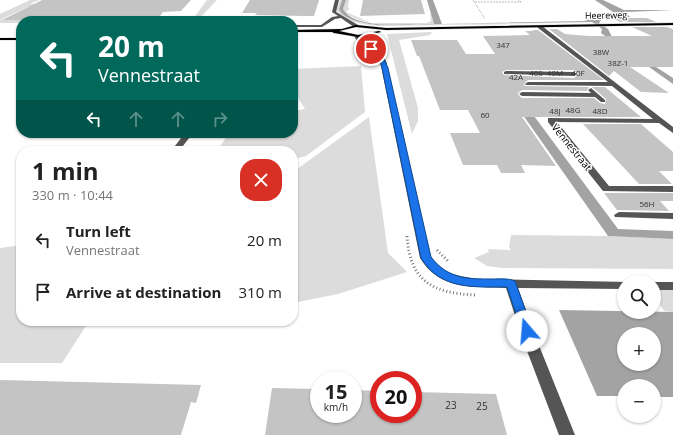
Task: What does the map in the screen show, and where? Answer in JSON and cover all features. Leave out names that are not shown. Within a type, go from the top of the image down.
[{"type":"main road","name":"Heereweg","points":[[373,30],[673,24]]},
{"type":"main road","points":[[342,31],[348,27],[356,26],[373,30]]},
{"type":"main road","points":[[298,32],[342,31],[356,36],[364,36],[373,30]]},
{"type":"main road","points":[[0,39],[16,39]]},
{"type":"street","points":[[337,0],[334,10],[348,27]]},
{"type":"street","points":[[298,26],[322,26],[334,18],[340,17],[356,26]]},
{"type":"street","points":[[540,27],[673,131]]},
{"type":"street","points":[[543,36],[550,35]]},
{"type":"street","points":[[356,36],[360,42],[381,57],[385,68],[426,258],[435,270],[450,279],[477,283],[617,285]]},
{"type":"street","points":[[364,36],[371,49]]},
{"type":"street","points":[[506,73],[520,74],[571,72],[603,101]]},
{"type":"street","points":[[520,74],[537,94]]},
{"type":"street","points":[[528,84],[614,84]]},
{"type":"street","points":[[522,94],[596,94]]},
{"type":"street","name":"Vennestraat","points":[[661,121],[551,120],[606,189],[673,189]]},
{"type":"street","points":[[179,146],[185,138]]},
{"type":"street","points":[[619,215],[673,216]]},
{"type":"street","points":[[511,284],[531,343],[567,435]]},
{"type":"street","points":[[661,286],[673,286]]},
{"type":"path","points":[[474,1],[521,2],[518,0]]},
{"type":"path","points":[[474,1],[485,20],[483,21]]},
{"type":"path","points":[[407,234],[412,262],[417,276],[424,282],[444,293],[476,295]]},
{"type":"path","points":[[435,244],[439,253],[452,264]]},
{"type":"shaded area","points":[[30,0],[39,0],[30,4],[66,5],[61,7],[27,7],[0,20],[0,14]]},
{"type":"shaded area","points":[[207,0],[217,0],[202,16],[195,16]]},
{"type":"shaded area","points":[[340,0],[342,0],[339,9],[345,16],[376,25],[595,23],[375,26],[357,23],[340,15],[336,11]]},
{"type":"shaded area","points":[[342,0],[346,0],[343,9],[349,16],[359,21],[389,25],[376,25],[361,22],[345,16],[339,9]]},
{"type":"shaded area","points":[[346,0],[349,0],[348,8],[350,8],[346,12],[370,23],[354,18],[344,12],[343,9]]},
{"type":"shaded area","points":[[427,0],[433,0],[442,24],[434,24]]},
{"type":"shaded area","points":[[595,0],[603,0],[624,10],[673,10],[627,12],[626,13],[630,17],[602,19],[599,23],[608,29],[613,39],[673,78],[673,84],[601,33],[602,29],[592,22],[468,23],[585,21],[593,17],[616,14]]},
{"type":"shaded area","points":[[431,14],[434,24],[388,25],[372,23],[426,23],[431,21]]},
{"type":"shaded area","points":[[0,20],[16,20],[16,23],[0,23]]},
{"type":"shaded area","points":[[432,32],[430,35],[399,40],[418,108],[418,121],[412,134],[387,34]]},
{"type":"shaded area","points":[[480,54],[488,54],[618,229],[673,231],[673,239],[608,236]]},
{"type":"shaded area","points":[[361,66],[365,112],[306,156],[298,158],[298,146],[220,146],[226,138],[298,138],[298,110],[305,109],[298,98],[298,69]]},
{"type":"shaded area","points":[[369,117],[388,253],[407,272],[338,294],[298,302],[298,168]]},
{"type":"shaded area","points":[[511,235],[608,236],[673,239],[673,269],[502,268],[487,266],[474,258],[489,252],[488,249],[511,250],[509,247]]},
{"type":"shaded area","points":[[16,246],[16,326],[86,326],[62,363],[0,363],[0,248]]},
{"type":"shaded area","points":[[661,289],[673,289],[673,312],[664,311],[661,306]]},
{"type":"shaded area","points":[[559,310],[617,311],[617,319],[661,319],[661,312],[673,312],[673,397],[661,397],[661,379],[617,379],[617,396],[597,396]]},
{"type":"building","points":[[42,0],[191,0],[181,11],[163,12],[160,16],[16,16],[16,20],[2,20]]},
{"type":"building","points":[[250,0],[319,0],[314,16],[303,16],[255,15],[257,13],[242,13]]},
{"type":"building","points":[[363,0],[421,0],[425,14],[360,16]]},
{"type":"building","points":[[611,18],[647,18],[656,22],[621,22]]},
{"type":"building","points":[[632,27],[667,27],[673,29],[673,67],[630,67],[669,93],[641,92],[614,71],[609,76],[549,29],[557,29],[565,34],[589,36],[652,36]]},
{"type":"building","points":[[532,30],[538,30],[604,80],[528,80],[524,84],[525,86],[589,87],[587,91],[522,90],[518,93],[518,95],[522,98],[594,98],[600,103],[605,104],[606,99],[592,87],[605,87],[641,117],[522,117],[556,166],[521,165],[525,173],[501,173],[497,165],[463,165],[450,133],[480,133],[468,110],[440,110],[419,56],[417,56],[411,40],[457,40],[466,54],[495,54],[483,36],[530,35],[525,31],[534,31]],"holes":[[[506,70],[574,70],[578,74],[574,78],[503,75],[502,72]]]},
{"type":"building","points":[[583,124],[641,124],[673,152],[673,171],[659,171],[672,184],[639,184]]},
{"type":"building","points":[[604,193],[673,193],[673,201],[660,201],[669,211],[617,210]]},
{"type":"building","points":[[0,380],[201,385],[196,403],[191,402],[181,435],[0,435]]},
{"type":"building","points":[[272,388],[310,389],[310,423],[362,423],[362,390],[370,391],[370,423],[422,423],[422,392],[496,394],[507,435],[265,435]]},
{"type":"route","points":[[371,49],[381,57],[385,68],[426,258],[435,270],[450,279],[477,283],[511,284],[527,331]]}]
